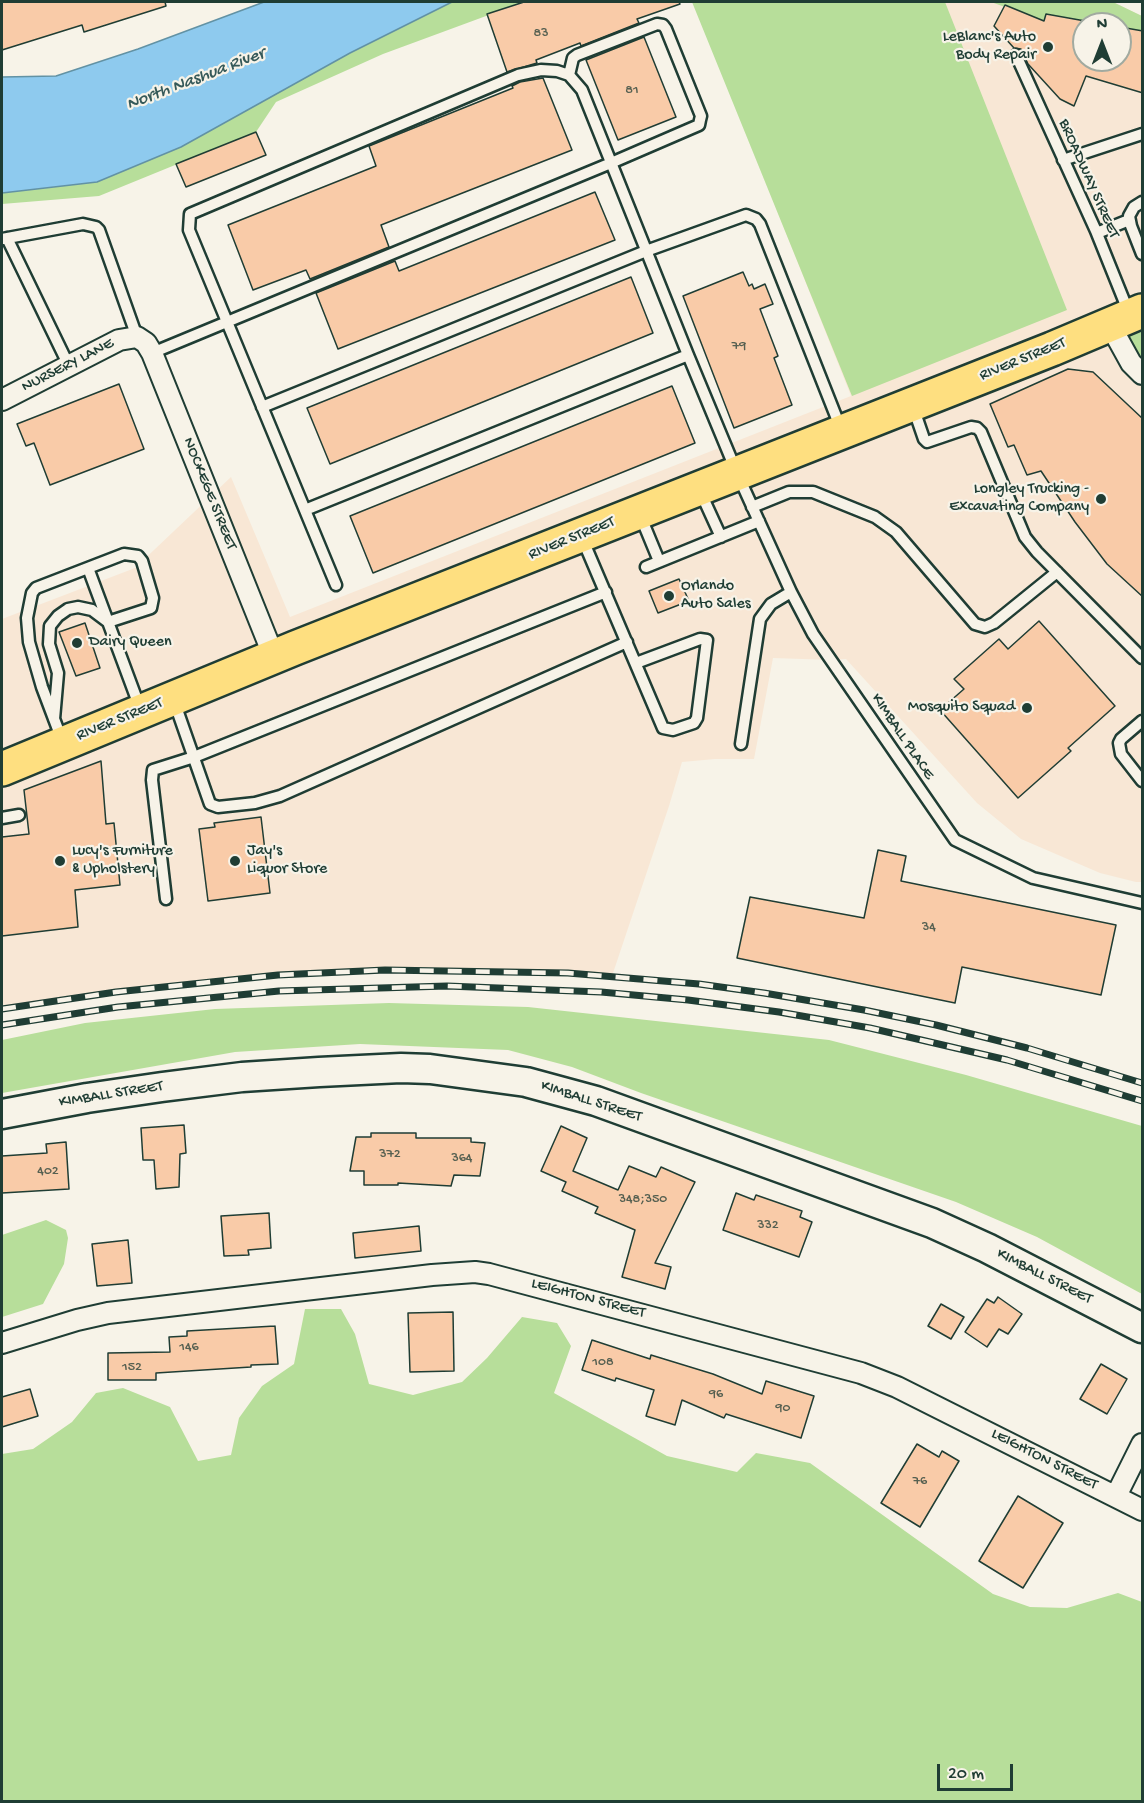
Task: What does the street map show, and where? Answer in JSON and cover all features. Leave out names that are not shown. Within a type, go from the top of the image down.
[{"type":"highway","name":"RIVER STREET","points":[[2,769],[58,731],[141,711],[1128,317]]},
{"type":"main road","name":"KIMBALL STREET","points":[[2,1114],[162,1087],[242,1077],[319,1072],[430,1069],[526,1082],[596,1101],[932,1223],[987,1248],[1143,1328]]},
{"type":"street","points":[[1128,317],[1131,363],[1143,374]]},
{"type":"street","name":"NOCKEGE STREET","points":[[137,337],[146,343],[152,353],[274,657]]},
{"type":"street","name":"NURSERY LANE","points":[[2,400],[119,340],[137,337]]},
{"type":"street","name":"LEIGHTON STREET","points":[[2,1342],[77,1320],[120,1312],[432,1275],[475,1272],[489,1274],[861,1373],[897,1387],[1143,1510]]},
{"type":"street","points":[[1116,1496],[1143,1444]]},
{"type":"lane","points":[[152,353],[227,321],[611,163],[699,125],[701,116],[663,25],[657,24],[577,55],[573,58],[569,75],[541,69],[518,75],[193,212],[188,218],[189,230],[227,321],[336,585]]},
{"type":"lane","name":"BROADWAY STREET","points":[[1016,55],[1097,233],[1128,317]]},
{"type":"lane","name":"KIMBALL PLACE","points":[[569,75],[582,90],[737,473],[791,592],[813,634],[955,840],[1033,878],[1143,903]]},
{"type":"lane","points":[[1063,160],[1143,134]]},
{"type":"lane","points":[[1143,202],[1130,212],[1129,220],[1143,254]]},
{"type":"lane","points":[[262,407],[646,252],[746,215],[756,219],[760,224],[842,430]]},
{"type":"lane","points":[[1097,233],[1129,220]]},
{"type":"lane","points":[[69,366],[4,238],[83,224],[96,227],[137,337]]},
{"type":"lane","points":[[305,510],[688,355]]},
{"type":"lane","points":[[912,404],[927,442],[971,427],[981,432],[1025,537],[1037,552],[1143,658]]},
{"type":"lane","points":[[698,488],[721,537]]},
{"type":"lane","points":[[752,507],[789,492],[813,492],[875,517],[896,532],[975,624],[985,627],[994,623],[1057,572]]},
{"type":"lane","points":[[638,512],[659,561]]},
{"type":"lane","points":[[646,567],[759,522]]},
{"type":"lane","points":[[581,535],[663,728],[673,730],[694,723],[697,718],[706,640],[700,639],[636,663]]},
{"type":"lane","points":[[58,731],[31,652],[28,636],[29,600],[36,588],[124,554],[138,556],[142,561],[153,598],[151,608],[108,622]]},
{"type":"lane","points":[[88,568],[141,711]]},
{"type":"lane","points":[[166,899],[153,770],[194,757],[606,592]]},
{"type":"lane","points":[[741,744],[760,619],[771,604],[791,592]]},
{"type":"lane","points":[[58,731],[58,673],[49,644],[50,626],[68,609],[78,607],[92,610],[108,622]]},
{"type":"lane","points":[[173,698],[210,804],[213,806],[268,800],[627,642]]},
{"type":"lane","points":[[1143,722],[1121,739],[1119,748],[1121,754],[1143,781]]},
{"type":"lane","points":[[2,818],[19,815]]},
{"type":"shaded area","points":[[694,2],[1113,2],[1142,16],[1142,882],[1100,873],[1021,839],[977,803],[846,659],[773,658],[754,759],[682,762],[612,976],[477,970],[328,972],[170,985],[2,1009],[2,619],[135,568],[231,477],[290,617],[851,396]]},
{"type":"green space","points":[[452,2],[524,2],[383,54],[276,102],[256,132],[99,196],[2,204],[2,193],[97,182],[181,147],[350,53]]},
{"type":"green space","points":[[692,2],[945,2],[1067,310],[852,396]]},
{"type":"green space","points":[[991,2],[1113,2],[1142,16],[1142,34],[1132,31],[1132,12],[1072,12],[1072,19],[1046,14],[1044,21]]},
{"type":"green space","points":[[1142,311],[1142,374],[1110,325]]},
{"type":"green space","points":[[389,1003],[528,1007],[829,1040],[966,1075],[1142,1126],[1142,1294],[1037,1237],[956,1202],[572,1067],[508,1050],[360,1044],[235,1052],[2,1093],[2,1040],[85,1023],[215,1009]]},
{"type":"green space","points":[[46,1220],[66,1230],[68,1238],[64,1264],[43,1304],[2,1317],[2,1235]]},
{"type":"green space","points":[[305,1309],[341,1309],[355,1334],[369,1384],[413,1395],[462,1382],[487,1358],[522,1317],[557,1323],[571,1346],[554,1393],[667,1456],[737,1472],[756,1453],[810,1463],[993,1594],[1030,1607],[1067,1608],[1118,1593],[1142,1602],[1142,1801],[2,1801],[2,1454],[33,1449],[72,1422],[96,1393],[123,1388],[170,1407],[198,1461],[231,1455],[239,1418],[262,1386],[294,1364]]},
{"type":"water","name":"North Nashua River","points":[[264,2],[452,2],[350,53],[181,147],[97,182],[2,193],[2,77],[56,76],[138,49]]},
{"type":"building","points":[[2,2],[165,2],[166,6],[84,32],[82,25],[2,50]]},
{"type":"building","points":[[524,2],[679,2],[680,4],[637,19],[639,23],[581,46],[580,43],[536,60],[537,63],[507,72],[487,14]]},
{"type":"building","name":"LeBlanc's Auto Body Repair","points":[[1005,5],[1044,21],[1046,14],[1072,19],[1072,72],[1132,72],[1132,29],[1143,31],[1143,93],[1086,76],[1074,106],[1060,99],[1028,64],[1021,49],[1014,48],[994,26]]},
{"type":"building","points":[[644,37],[676,117],[618,140],[586,60]]},
{"type":"building","points":[[543,78],[572,150],[381,225],[389,247],[310,279],[306,270],[253,290],[228,225],[376,166],[369,146],[513,88],[512,86],[520,82]]},
{"type":"building","points":[[256,132],[266,155],[186,187],[176,164]]},
{"type":"building","points":[[595,192],[615,240],[338,349],[316,293],[395,261],[399,271]]},
{"type":"building","points":[[743,272],[749,286],[752,284],[754,289],[765,284],[773,304],[760,309],[778,356],[774,358],[792,405],[734,428],[683,296]]},
{"type":"building","points":[[631,277],[653,333],[330,464],[307,408]]},
{"type":"building","name":"Longley Trucking - Excavating Company","points":[[1068,369],[1093,372],[1143,419],[1143,597],[1107,564],[1041,471],[1027,475],[1014,445],[1008,447],[990,404]]},
{"type":"building","points":[[119,384],[144,449],[50,485],[34,443],[26,446],[17,424]]},
{"type":"building","points":[[672,386],[695,443],[373,573],[350,516]]},
{"type":"building","name":"Orlando Auto Sales","points":[[679,579],[689,601],[658,613],[649,591]]},
{"type":"building","name":"Mosquito Squad","points":[[1039,621],[1115,706],[1068,748],[1071,751],[1018,798],[940,710],[964,689],[954,679],[999,639],[1008,649]]},
{"type":"building","name":"Dairy Queen","points":[[85,623],[100,668],[76,676],[59,632]]},
{"type":"building","name":"Lucy's Furniture & Upholstery","points":[[101,761],[106,824],[114,823],[120,885],[75,890],[78,927],[2,936],[2,837],[29,834],[24,790]]},
{"type":"building","name":"Jay's Liquor Store","points":[[261,817],[270,893],[208,901],[199,829],[215,827],[214,823]]},
{"type":"building","points":[[878,850],[906,856],[901,881],[1116,925],[1101,995],[962,967],[955,1003],[737,958],[750,897],[864,918]]},
{"type":"building","points":[[184,1125],[186,1153],[180,1154],[179,1187],[156,1189],[154,1160],[143,1160],[141,1128]]},
{"type":"building","points":[[561,1126],[587,1138],[573,1171],[618,1190],[629,1166],[656,1177],[661,1167],[695,1182],[655,1263],[671,1267],[665,1289],[622,1277],[635,1230],[595,1213],[598,1207],[562,1191],[566,1182],[541,1171]]},
{"type":"building","points":[[371,1133],[416,1133],[416,1138],[471,1138],[471,1142],[485,1143],[480,1176],[454,1175],[451,1186],[398,1183],[398,1185],[364,1185],[364,1171],[350,1171],[356,1137],[371,1137]]},
{"type":"building","points":[[66,1142],[69,1189],[2,1193],[2,1156],[47,1153],[46,1144]]},
{"type":"building","points":[[736,1193],[754,1200],[756,1195],[802,1211],[800,1217],[812,1222],[799,1257],[723,1230]]},
{"type":"building","points":[[269,1213],[271,1248],[248,1250],[249,1255],[224,1256],[221,1216]]},
{"type":"building","points":[[419,1226],[421,1251],[355,1258],[353,1233]]},
{"type":"building","points":[[128,1240],[132,1283],[97,1286],[92,1244]]},
{"type":"building","points":[[998,1297],[1022,1314],[1008,1334],[999,1329],[987,1347],[965,1332],[987,1299],[994,1303]]},
{"type":"building","points":[[941,1304],[964,1317],[951,1339],[928,1326]]},
{"type":"building","points":[[453,1312],[454,1371],[410,1372],[408,1313]]},
{"type":"building","points":[[275,1326],[278,1364],[156,1373],[156,1380],[108,1380],[108,1353],[170,1352],[169,1337],[187,1336],[187,1331]]},
{"type":"building","points":[[592,1340],[650,1359],[651,1355],[713,1374],[762,1394],[766,1381],[814,1396],[801,1438],[726,1414],[724,1418],[682,1400],[675,1425],[646,1416],[654,1390],[582,1370]]},
{"type":"building","points":[[1101,1364],[1127,1379],[1107,1414],[1080,1399]]},
{"type":"building","points":[[30,1389],[38,1416],[2,1427],[2,1397]]},
{"type":"building","points":[[917,1444],[939,1457],[942,1451],[959,1461],[920,1527],[881,1503]]},
{"type":"building","points":[[1018,1496],[1063,1523],[1023,1588],[979,1561]]},
{"type":"railway","points":[[2,1009],[116,992],[278,975],[385,970],[568,973],[699,984],[864,1010],[1027,1048],[1142,1083]]},
{"type":"railway","points":[[2,1025],[118,1007],[279,991],[447,986],[601,992],[779,1012],[870,1028],[1007,1060],[1142,1101]]},
{"type":"place","name":"LeBlanc's Auto Body Repair","points":[[1048,47]]},
{"type":"place","name":"Longley Trucking - Excavating Company","points":[[1101,499]]},
{"type":"place","name":"Orlando Auto Sales","points":[[669,596]]},
{"type":"place","name":"Dairy Queen","points":[[77,643]]},
{"type":"place","name":"Mosquito Squad","points":[[1027,708]]},
{"type":"place","name":"Lucy's Furniture & Upholstery","points":[[60,861]]},
{"type":"place","name":"Jay's Liquor Store","points":[[235,861]]}]
